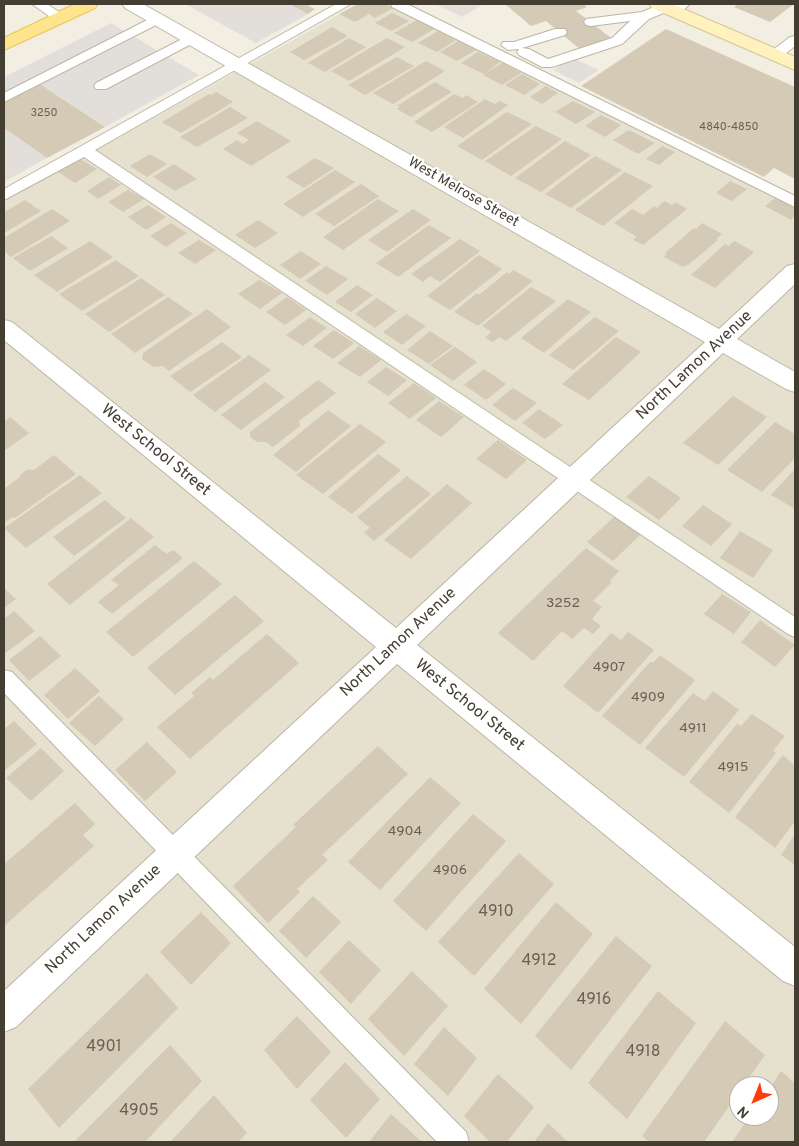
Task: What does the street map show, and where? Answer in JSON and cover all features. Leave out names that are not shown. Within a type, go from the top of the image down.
[{"type":"main road","points":[[4,45],[89,4]]},
{"type":"main road","points":[[671,6],[795,64]]},
{"type":"street","name":"West Melrose Street","points":[[131,4],[795,383]]},
{"type":"street","name":"North Lamon Avenue","points":[[4,1015],[795,271]]},
{"type":"street","name":"West School Street","points":[[4,328],[795,969]]},
{"type":"lane","points":[[38,4],[61,18]]},
{"type":"lane","points":[[4,195],[346,4]]},
{"type":"lane","points":[[397,4],[795,202]]},
{"type":"lane","points":[[426,4],[547,64],[617,41],[644,16]]},
{"type":"lane","points":[[591,22],[644,16],[671,6]]},
{"type":"lane","points":[[4,98],[157,18]]},
{"type":"lane","points":[[513,47],[560,32]]},
{"type":"lane","points":[[101,86],[192,38]]},
{"type":"lane","points":[[775,55],[795,40]]},
{"type":"lane","points":[[84,150],[795,628]]},
{"type":"lane","points":[[4,679],[456,1142]]},
{"type":"shaded area","points":[[185,4],[289,4],[308,14],[256,43]]},
{"type":"shaded area","points":[[358,4],[406,4],[795,199],[795,1142],[4,1142],[4,201]]},
{"type":"shaded area","points":[[435,4],[484,4],[462,17]]},
{"type":"shaded area","points":[[111,23],[199,75],[105,127],[38,83],[4,101],[4,77]]},
{"type":"shaded area","points":[[572,58],[599,70],[579,83],[553,70]]},
{"type":"shaded area","points":[[4,128],[47,158],[4,182]]},
{"type":"building","points":[[289,4],[312,4],[308,6],[315,9],[308,14]]},
{"type":"building","points":[[358,4],[385,4],[393,8],[375,18],[369,14],[355,22],[339,14]]},
{"type":"building","points":[[505,4],[583,4],[587,7],[576,11],[611,38],[580,49],[546,21],[531,26]]},
{"type":"building","points":[[739,4],[794,4],[770,22],[734,7]]},
{"type":"building","points":[[392,13],[409,21],[392,31],[375,23]]},
{"type":"building","points":[[417,20],[434,29],[412,42],[394,33]]},
{"type":"building","points":[[332,27],[348,36],[304,60],[290,52]]},
{"type":"building","points":[[666,29],[795,87],[795,179],[774,168],[764,177],[581,86]]},
{"type":"building","points":[[438,31],[456,40],[437,52],[418,43]]},
{"type":"building","points":[[349,38],[366,47],[325,72],[308,63]]},
{"type":"building","points":[[387,38],[405,47],[349,81],[331,71]]},
{"type":"building","points":[[458,41],[476,50],[457,61],[440,52]]},
{"type":"building","points":[[478,52],[500,62],[484,74],[461,63]]},
{"type":"building","points":[[397,57],[414,66],[365,95],[348,85]]},
{"type":"building","points":[[426,61],[445,71],[393,104],[373,93]]},
{"type":"building","points":[[502,63],[521,73],[502,85],[483,75]]},
{"type":"building","points":[[522,74],[540,84],[524,95],[505,85]]},
{"type":"building","points":[[435,82],[452,92],[411,117],[397,109],[400,107],[397,106]]},
{"type":"building","points":[[38,83],[105,127],[47,158],[4,128],[4,101]]},
{"type":"building","points":[[546,86],[558,93],[542,104],[530,97]]},
{"type":"building","points":[[216,92],[233,102],[181,133],[162,122],[209,94],[211,95]]},
{"type":"building","points":[[454,94],[463,98],[466,95],[478,102],[432,132],[414,122]]},
{"type":"building","points":[[485,99],[495,104],[500,101],[508,105],[463,138],[444,127]]},
{"type":"building","points":[[573,101],[595,112],[576,124],[555,112]]},
{"type":"building","points":[[230,107],[248,118],[197,147],[180,137]]},
{"type":"building","points":[[507,112],[532,124],[482,160],[457,146]]},
{"type":"building","points":[[601,115],[621,125],[605,137],[585,126]]},
{"type":"building","points":[[257,121],[291,141],[251,166],[223,149],[237,140],[243,144],[249,140],[237,133]]},
{"type":"building","points":[[536,126],[562,139],[511,176],[485,161]]},
{"type":"building","points":[[629,130],[655,143],[638,154],[613,140]]},
{"type":"building","points":[[565,141],[591,155],[541,192],[515,178]]},
{"type":"building","points":[[662,146],[675,152],[659,165],[646,159]]},
{"type":"building","points":[[150,154],[167,164],[147,177],[130,166]]},
{"type":"building","points":[[595,156],[622,170],[571,208],[545,194]]},
{"type":"building","points":[[315,158],[334,168],[304,188],[286,177]]},
{"type":"building","points":[[80,159],[97,169],[75,183],[58,172]]},
{"type":"building","points":[[174,164],[197,179],[175,191],[153,177]]},
{"type":"building","points":[[335,170],[355,182],[303,217],[283,204]]},
{"type":"building","points":[[625,172],[653,186],[603,226],[575,210]]},
{"type":"building","points":[[109,177],[121,185],[98,199],[87,191]]},
{"type":"building","points":[[730,181],[747,189],[732,201],[716,193]]},
{"type":"building","points":[[361,184],[379,196],[334,226],[315,214]]},
{"type":"building","points":[[128,190],[144,199],[123,212],[108,202]]},
{"type":"building","points":[[775,198],[795,208],[795,215],[791,220],[765,206]]},
{"type":"building","points":[[378,199],[399,211],[343,250],[323,237]]},
{"type":"building","points":[[25,200],[41,211],[4,233],[4,212]]},
{"type":"building","points":[[664,201],[672,205],[675,202],[687,209],[643,245],[633,240],[637,237],[614,223],[632,209],[643,215],[654,206],[657,208]]},
{"type":"building","points":[[148,205],[166,217],[146,230],[128,217]]},
{"type":"building","points":[[52,209],[70,221],[11,257],[4,251],[4,238]]},
{"type":"building","points":[[413,209],[431,220],[387,252],[368,240]]},
{"type":"building","points":[[258,220],[278,233],[255,248],[235,235]]},
{"type":"building","points":[[171,223],[187,233],[166,247],[150,236]]},
{"type":"building","points":[[702,223],[722,234],[716,239],[718,240],[683,267],[664,257],[667,254],[665,253]]},
{"type":"building","points":[[429,225],[451,238],[398,277],[376,263]]},
{"type":"building","points":[[51,236],[68,248],[30,271],[13,258]]},
{"type":"building","points":[[460,239],[480,251],[440,282],[430,276],[423,282],[411,274]]},
{"type":"building","points":[[199,240],[216,250],[195,264],[178,253]]},
{"type":"building","points":[[90,241],[113,257],[57,292],[34,275]]},
{"type":"building","points":[[734,241],[754,252],[715,288],[691,275],[725,244],[729,246]]},
{"type":"building","points":[[301,251],[321,264],[300,279],[280,265]]},
{"type":"building","points":[[479,255],[502,269],[450,310],[427,296]]},
{"type":"building","points":[[116,260],[139,276],[82,311],[59,294]]},
{"type":"building","points":[[326,266],[348,279],[327,295],[305,281]]},
{"type":"building","points":[[513,270],[533,281],[478,326],[454,312],[477,293],[479,295],[507,272],[509,274]]},
{"type":"building","points":[[141,278],[165,295],[109,332],[85,314]]},
{"type":"building","points":[[259,280],[282,293],[260,309],[238,294]]},
{"type":"building","points":[[357,285],[373,295],[351,312],[335,302]]},
{"type":"building","points":[[531,287],[556,301],[506,341],[499,337],[493,342],[485,338],[491,332],[482,326]]},
{"type":"building","points":[[168,297],[193,314],[135,353],[111,334]]},
{"type":"building","points":[[287,297],[306,310],[285,325],[266,312]]},
{"type":"building","points":[[377,298],[397,311],[375,328],[355,314]]},
{"type":"building","points":[[568,299],[591,312],[544,353],[521,338]]},
{"type":"building","points":[[207,309],[231,327],[169,371],[163,366],[153,367],[142,359],[143,353]]},
{"type":"building","points":[[406,314],[426,326],[402,345],[383,332]]},
{"type":"building","points":[[310,317],[327,328],[303,346],[286,335]]},
{"type":"building","points":[[595,317],[619,331],[573,370],[549,355]]},
{"type":"building","points":[[334,330],[354,343],[333,359],[313,346]]},
{"type":"building","points":[[430,331],[453,346],[429,364],[407,350]]},
{"type":"building","points":[[616,337],[641,352],[589,400],[562,384]]},
{"type":"building","points":[[222,342],[242,357],[190,392],[170,376]]},
{"type":"building","points":[[359,346],[381,360],[360,377],[337,363]]},
{"type":"building","points":[[455,347],[477,362],[453,381],[430,365]]},
{"type":"building","points":[[249,355],[271,370],[215,412],[193,395]]},
{"type":"building","points":[[386,367],[407,380],[388,396],[367,382]]},
{"type":"building","points":[[484,369],[506,384],[486,400],[464,385]]},
{"type":"building","points":[[318,380],[336,393],[299,421],[300,426],[273,447],[266,442],[257,442],[250,437],[250,432]]},
{"type":"building","points":[[265,382],[285,397],[241,430],[221,415]]},
{"type":"building","points":[[414,383],[436,398],[410,419],[388,403]]},
{"type":"building","points":[[513,388],[537,403],[515,421],[492,405]]},
{"type":"building","points":[[733,396],[767,417],[718,465],[683,443]]},
{"type":"building","points":[[439,401],[464,417],[441,437],[416,420]]},
{"type":"building","points":[[539,409],[563,425],[545,439],[522,423]]},
{"type":"building","points":[[328,410],[351,426],[296,472],[273,455]]},
{"type":"building","points":[[10,417],[29,433],[4,451],[4,422]]},
{"type":"building","points":[[775,422],[795,434],[795,458],[762,492],[727,470]]},
{"type":"building","points":[[360,424],[386,442],[323,494],[296,475]]},
{"type":"building","points":[[498,440],[527,460],[506,479],[476,459]]},
{"type":"building","points":[[378,454],[401,470],[352,514],[328,497]]},
{"type":"building","points":[[54,455],[76,474],[15,518],[13,517],[5,522],[4,489],[28,469],[34,470]]},
{"type":"building","points":[[795,469],[795,509],[771,495]]},
{"type":"building","points":[[80,475],[102,493],[26,548],[4,528]]},
{"type":"building","points":[[407,476],[431,494],[374,541],[364,532],[370,528],[357,517]]},
{"type":"building","points":[[649,476],[681,498],[659,520],[626,497]]},
{"type":"building","points":[[447,484],[472,503],[411,559],[384,540]]},
{"type":"building","points":[[105,500],[126,518],[74,556],[53,537]]},
{"type":"building","points":[[703,505],[732,524],[711,546],[682,526]]},
{"type":"building","points":[[616,515],[642,533],[613,561],[587,542]]},
{"type":"building","points":[[131,518],[154,537],[70,605],[47,584]]},
{"type":"building","points":[[740,531],[773,550],[753,578],[720,558]]},
{"type":"building","points":[[155,545],[167,554],[173,550],[183,558],[112,614],[98,602],[119,585],[111,580]]},
{"type":"building","points":[[586,548],[619,571],[610,581],[612,582],[593,601],[602,607],[592,619],[601,626],[593,634],[584,628],[572,639],[562,631],[533,661],[498,633]]},
{"type":"building","points":[[194,561],[222,584],[133,657],[106,632]]},
{"type":"building","points":[[4,588],[16,599],[4,608]]},
{"type":"building","points":[[722,594],[751,612],[734,634],[704,614]]},
{"type":"building","points":[[235,595],[264,621],[175,695],[147,668]]},
{"type":"building","points":[[14,611],[35,631],[4,654],[4,619]]},
{"type":"building","points":[[760,620],[795,645],[775,667],[741,642]]},
{"type":"building","points":[[628,632],[654,650],[598,713],[563,686],[611,633],[621,640]]},
{"type":"building","points":[[267,634],[299,663],[190,759],[157,727],[194,696],[191,693],[210,677],[213,680]]},
{"type":"building","points":[[40,636],[61,656],[29,681],[9,660]]},
{"type":"building","points":[[660,655],[695,680],[640,745],[602,716],[650,662],[654,662]]},
{"type":"building","points":[[75,668],[100,691],[68,719],[44,695]]},
{"type":"building","points":[[713,691],[739,710],[684,777],[645,748],[693,693],[705,701]]},
{"type":"building","points":[[99,696],[124,719],[95,746],[69,723]]},
{"type":"building","points":[[752,714],[785,736],[773,751],[776,753],[729,813],[689,782],[737,724],[741,726]]},
{"type":"building","points":[[14,721],[37,744],[4,771],[4,729]]},
{"type":"building","points":[[147,742],[177,772],[145,801],[115,770]]},
{"type":"building","points":[[378,746],[408,774],[322,855],[328,860],[297,889],[300,892],[268,923],[233,886],[296,827],[293,825]]},
{"type":"building","points":[[41,748],[64,771],[31,801],[6,778]]},
{"type":"building","points":[[783,755],[795,766],[795,821],[775,848],[735,817]]},
{"type":"building","points":[[430,777],[461,803],[380,890],[348,862]]},
{"type":"building","points":[[75,803],[95,824],[83,835],[94,846],[4,926],[4,864]]},
{"type":"building","points":[[473,814],[506,841],[426,931],[393,901]]},
{"type":"building","points":[[795,834],[795,865],[781,855]]},
{"type":"building","points":[[519,853],[554,884],[474,976],[438,942]]},
{"type":"building","points":[[313,896],[341,922],[306,958],[279,931]]},
{"type":"building","points":[[556,902],[593,934],[521,1024],[484,989]]},
{"type":"building","points":[[201,912],[231,943],[191,985],[160,952]]},
{"type":"building","points":[[616,936],[652,966],[571,1070],[535,1036]]},
{"type":"building","points":[[349,940],[381,970],[351,1004],[319,972]]},
{"type":"building","points":[[412,971],[448,1006],[404,1056],[368,1019]]},
{"type":"building","points":[[147,973],[178,1008],[59,1128],[28,1089]]},
{"type":"building","points":[[658,991],[696,1023],[627,1119],[588,1083]]},
{"type":"building","points":[[297,1016],[331,1052],[297,1089],[264,1050]]},
{"type":"building","points":[[725,1021],[765,1055],[750,1076],[729,1076],[729,1106],[704,1142],[649,1142],[642,1136]]},
{"type":"building","points":[[444,1027],[477,1058],[448,1096],[414,1064]]},
{"type":"building","points":[[170,1045],[202,1081],[145,1142],[74,1142]]},
{"type":"building","points":[[345,1062],[380,1099],[346,1138],[310,1100]]},
{"type":"building","points":[[781,1071],[795,1083],[795,1142],[732,1142],[743,1126],[779,1126],[778,1076]]},
{"type":"building","points":[[498,1074],[534,1107],[507,1142],[490,1142],[464,1116]]},
{"type":"building","points":[[214,1095],[247,1133],[238,1142],[170,1142]]},
{"type":"building","points":[[391,1114],[422,1142],[369,1142]]},
{"type":"building","points":[[548,1123],[568,1142],[534,1142]]}]
